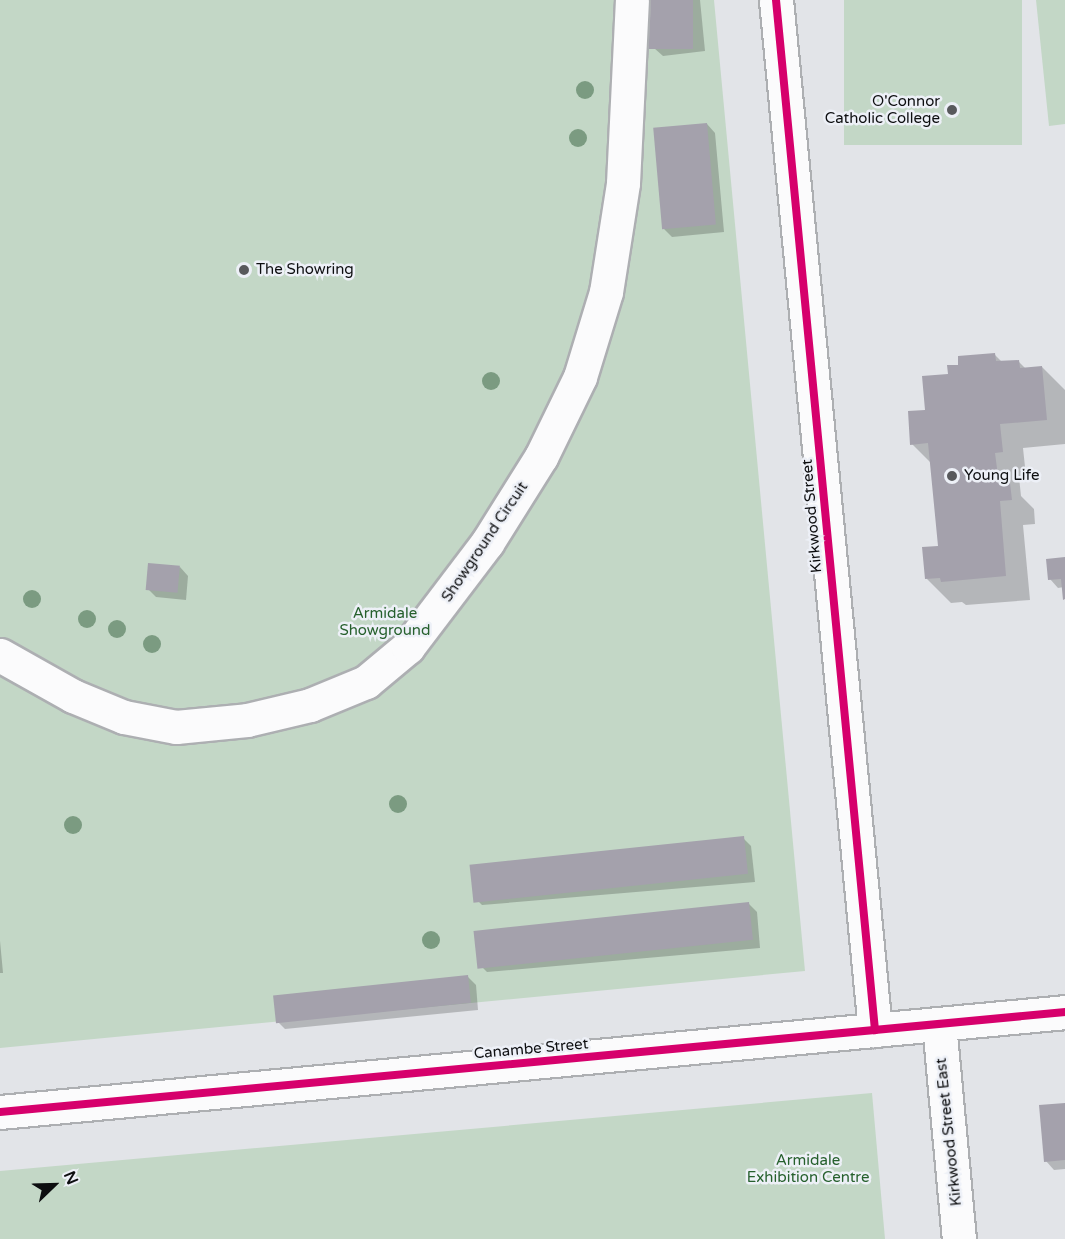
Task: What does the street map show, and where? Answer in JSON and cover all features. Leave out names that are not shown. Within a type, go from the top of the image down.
[{"type":"street","name":"Showground Circuit","points":[[0,655],[73,696],[124,717],[176,727],[247,720],[310,705],[366,682],[408,647],[487,543],[541,458],[580,377],[606,292],[623,183],[632,0]]},
{"type":"street","name":"Kirkwood Street","points":[[776,0],[875,1030]]},
{"type":"street","name":"Canambe Street","points":[[0,1112],[1065,1012]]},
{"type":"street","name":"Kirkwood Street East","points":[[939,1024],[959,1239]]},
{"type":"green space","name":"Armidale Showground","points":[[0,0],[714,0],[805,971],[0,1048]]},
{"type":"green space","points":[[844,0],[1022,0],[1022,145],[844,145]]},
{"type":"green space","points":[[1036,0],[1065,0],[1065,124],[1049,126]]},
{"type":"green space","name":"Armidale Exhibition Centre","points":[[872,1093],[885,1239],[0,1239],[0,1171]]},
{"type":"building","points":[[647,0],[693,0],[693,49],[647,49]]},
{"type":"building","points":[[707,123],[716,225],[662,229],[653,128]]},
{"type":"building","points":[[995,353],[996,361],[1019,360],[1020,368],[1042,366],[1047,420],[1000,424],[1003,452],[995,453],[999,484],[1010,483],[1012,500],[1000,501],[1006,576],[941,582],[940,578],[925,579],[922,547],[938,546],[928,443],[910,445],[908,411],[925,410],[922,376],[948,374],[947,365],[958,365],[958,356]]},
{"type":"building","points":[[1065,557],[1065,599],[1063,600],[1061,579],[1048,580],[1046,559]]},
{"type":"building","points":[[148,563],[180,566],[178,593],[146,590]]},
{"type":"building","points":[[744,836],[748,874],[473,903],[470,865]]},
{"type":"building","points":[[749,902],[753,940],[477,969],[474,931]]},
{"type":"building","points":[[468,975],[471,1003],[276,1023],[273,995]]},
{"type":"building","points":[[1065,1103],[1065,1160],[1044,1162],[1039,1105]]},
{"type":"cycle path","points":[[776,0],[875,1030]]},
{"type":"cycle path","points":[[0,1112],[1065,1012]]},
{"type":"place","name":"O'Connor Catholic College","points":[[952,110]]},
{"type":"place","name":"The Showring","points":[[244,270]]},
{"type":"place","name":"Young Life","points":[[952,476]]}]
